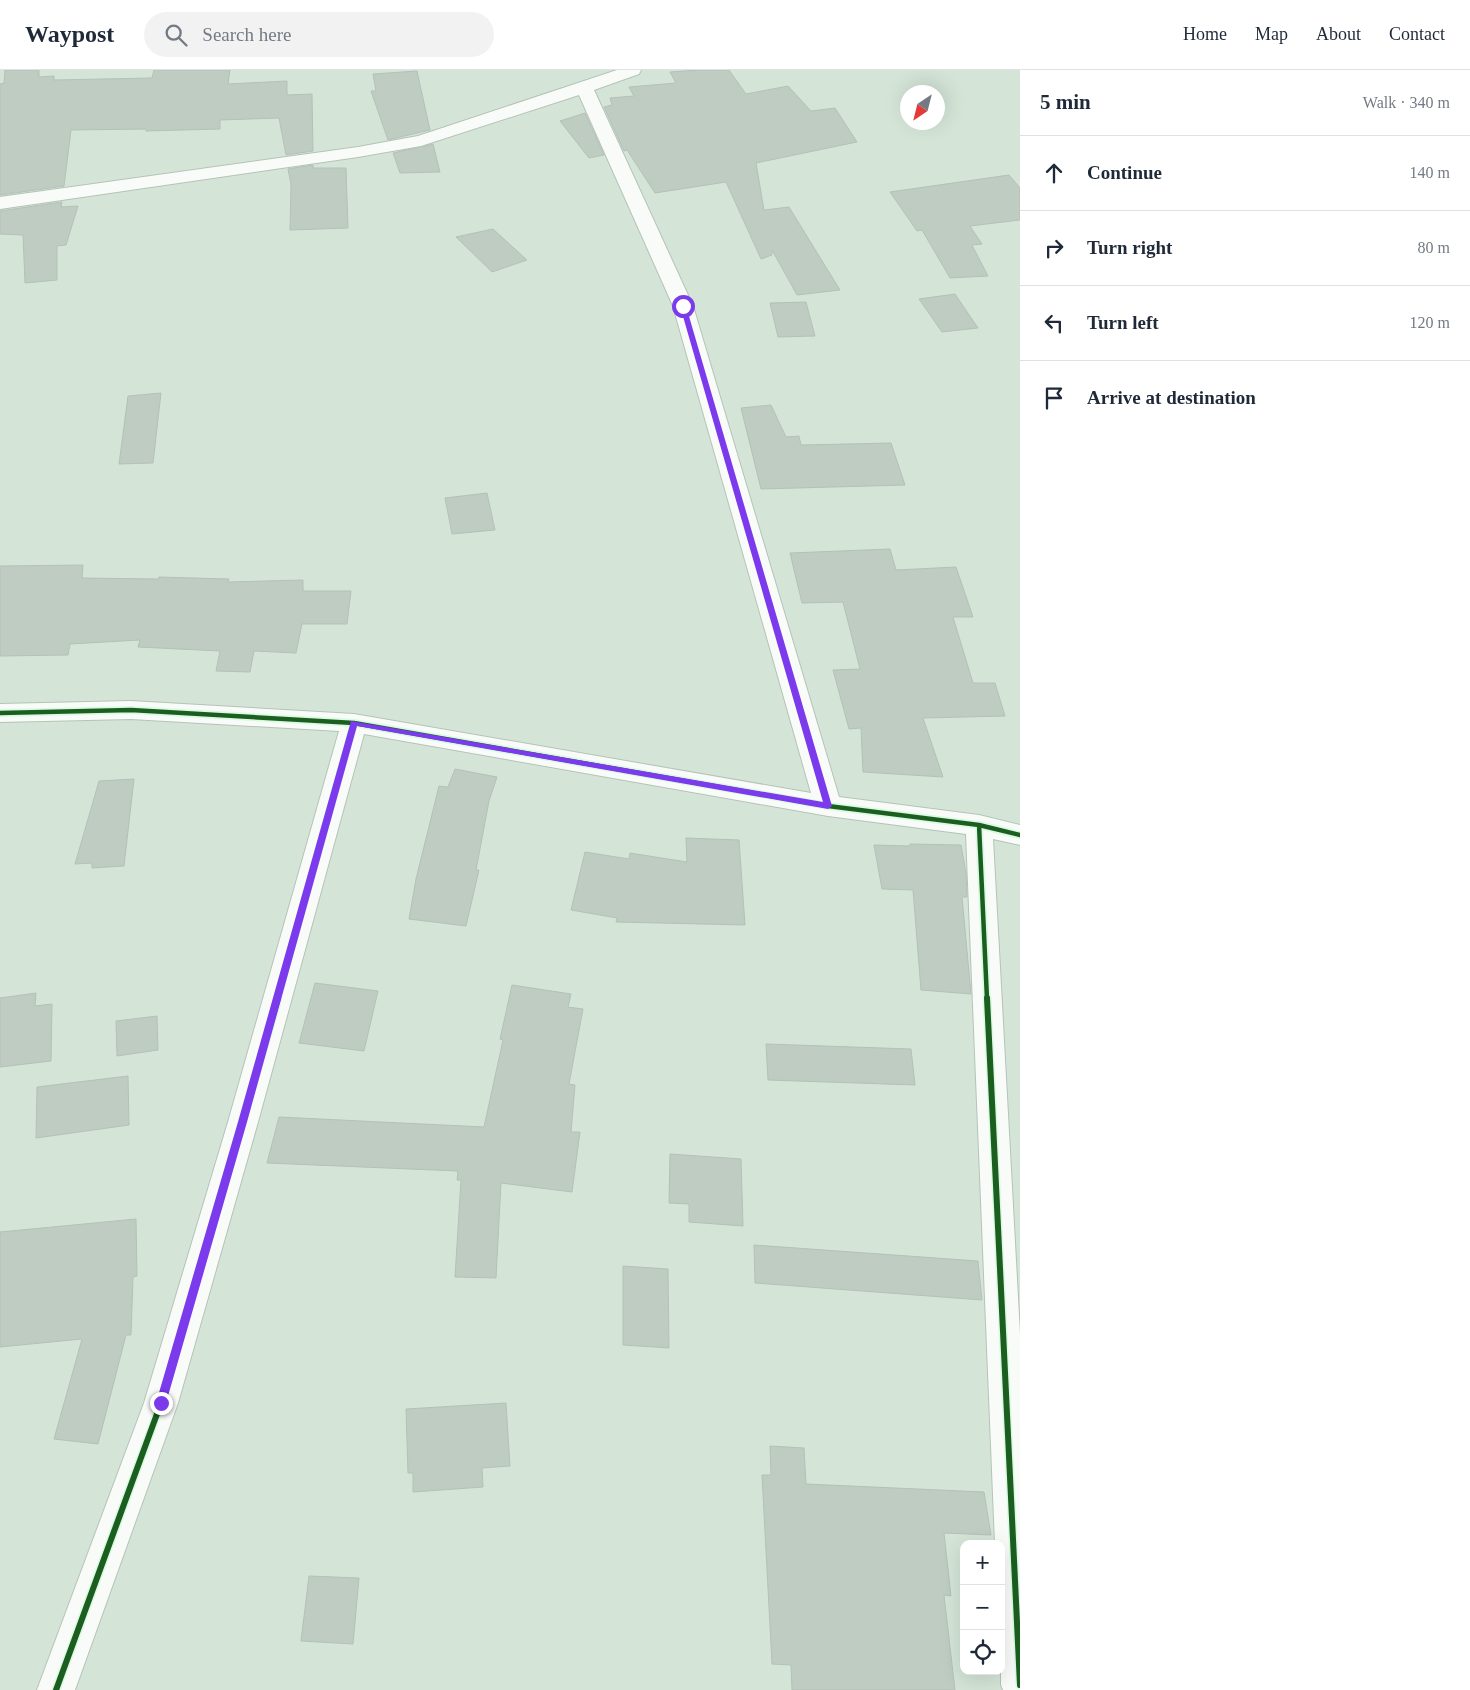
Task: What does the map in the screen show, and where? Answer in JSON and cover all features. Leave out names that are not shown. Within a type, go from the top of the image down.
[{"type":"street","points":[[0,203],[358,152],[421,141],[584,88],[633,70]]},
{"type":"street","points":[[584,88],[683,306],[828,806]]},
{"type":"street","points":[[0,713],[131,710],[354,723],[828,806],[979,825],[1020,835]]},
{"type":"street","points":[[56,1690],[161,1403],[243,1122],[354,723]]},
{"type":"street","points":[[979,825],[1020,1686]]},
{"type":"building","points":[[5,70],[39,70],[39,77],[54,76],[54,80],[152,78],[154,70],[230,70],[228,84],[287,81],[287,95],[312,94],[313,151],[286,155],[279,118],[220,120],[220,129],[146,131],[146,129],[71,130],[64,186],[0,195],[0,84],[4,83]]},
{"type":"building","points":[[729,70],[746,94],[788,86],[811,111],[835,108],[857,142],[756,163],[764,210],[789,207],[840,290],[797,295],[772,250],[772,255],[761,259],[726,182],[655,193],[627,150],[624,151],[604,107],[612,105],[610,98],[634,96],[629,87],[676,83],[670,72]]},
{"type":"building","points":[[417,71],[430,130],[388,140],[371,91],[376,91],[373,74]]},
{"type":"building","points":[[585,113],[604,155],[589,158],[560,121]]},
{"type":"building","points":[[433,144],[440,172],[400,173],[393,153]]},
{"type":"building","points":[[313,165],[313,168],[346,168],[348,228],[290,230],[291,184],[288,169]]},
{"type":"building","points":[[1009,175],[1020,188],[1020,220],[970,226],[982,244],[972,245],[988,276],[950,278],[922,230],[917,231],[890,192]]},
{"type":"building","points":[[62,202],[61,207],[78,206],[66,245],[57,246],[57,280],[25,283],[23,235],[0,234],[0,211]]},
{"type":"building","points":[[493,229],[527,260],[492,272],[456,237]]},
{"type":"building","points":[[955,294],[978,328],[942,332],[919,299]]},
{"type":"building","points":[[806,302],[815,336],[778,337],[770,303]]},
{"type":"building","points":[[161,393],[153,463],[119,464],[128,396]]},
{"type":"building","points":[[771,405],[786,437],[799,436],[801,445],[891,443],[905,485],[761,489],[741,408]]},
{"type":"building","points":[[487,493],[495,530],[452,534],[445,498]]},
{"type":"building","points":[[890,549],[896,570],[956,567],[973,617],[953,617],[973,683],[995,683],[1005,716],[923,718],[943,777],[863,772],[861,728],[849,729],[833,670],[860,669],[843,602],[802,603],[790,553]]},
{"type":"building","points":[[83,565],[82,578],[159,579],[159,577],[229,579],[228,582],[303,580],[303,591],[351,591],[347,624],[302,624],[296,653],[254,651],[250,672],[216,671],[220,651],[138,647],[140,640],[70,644],[68,655],[0,656],[0,566]]},
{"type":"building","points":[[455,769],[497,777],[489,801],[476,870],[479,870],[466,926],[409,919],[416,879],[439,786],[448,787]]},
{"type":"building","points":[[134,779],[124,866],[92,868],[92,863],[75,864],[99,781]]},
{"type":"building","points":[[686,838],[739,840],[745,925],[616,922],[617,918],[571,910],[585,852],[629,859],[630,853],[687,862]]},
{"type":"building","points":[[910,844],[961,845],[966,873],[967,897],[962,897],[971,994],[921,990],[913,890],[882,889],[874,845],[910,846]]},
{"type":"building","points":[[315,983],[378,991],[364,1051],[299,1043]]},
{"type":"building","points":[[512,985],[571,994],[568,1007],[583,1009],[569,1084],[575,1085],[571,1132],[580,1132],[572,1192],[501,1183],[496,1278],[455,1277],[461,1180],[457,1180],[458,1171],[267,1163],[279,1117],[484,1127],[503,1040],[500,1039]]},
{"type":"building","points":[[36,993],[35,1006],[52,1004],[51,1061],[0,1067],[0,998]]},
{"type":"building","points":[[157,1016],[158,1050],[117,1056],[116,1021]]},
{"type":"building","points":[[766,1044],[911,1049],[915,1085],[768,1080]]},
{"type":"building","points":[[128,1076],[129,1125],[36,1138],[37,1087]]},
{"type":"building","points":[[670,1154],[741,1159],[743,1226],[689,1222],[689,1204],[669,1203]]},
{"type":"building","points":[[136,1219],[137,1276],[133,1277],[131,1335],[126,1335],[98,1444],[54,1439],[82,1339],[0,1347],[0,1232]]},
{"type":"building","points":[[754,1245],[978,1261],[982,1300],[755,1283]]},
{"type":"building","points":[[623,1266],[668,1269],[669,1348],[623,1345]]},
{"type":"building","points":[[506,1403],[510,1466],[482,1468],[483,1487],[413,1492],[413,1473],[408,1473],[406,1409]]},
{"type":"building","points":[[770,1446],[804,1448],[806,1484],[984,1492],[991,1535],[944,1533],[951,1596],[944,1595],[955,1690],[792,1690],[791,1665],[772,1664],[762,1475],[771,1475]]},
{"type":"building","points":[[309,1576],[359,1578],[353,1644],[301,1641]]},
{"type":"cycle path","points":[[0,713],[131,710],[354,723],[828,806],[979,825],[1020,835]]},
{"type":"cycle path","points":[[56,1690],[161,1403],[243,1122],[354,723]]},
{"type":"cycle path","points":[[979,825],[1020,1685]]},
{"type":"route","points":[[161,1403],[243,1122],[354,723],[828,806],[683,306]]}]
